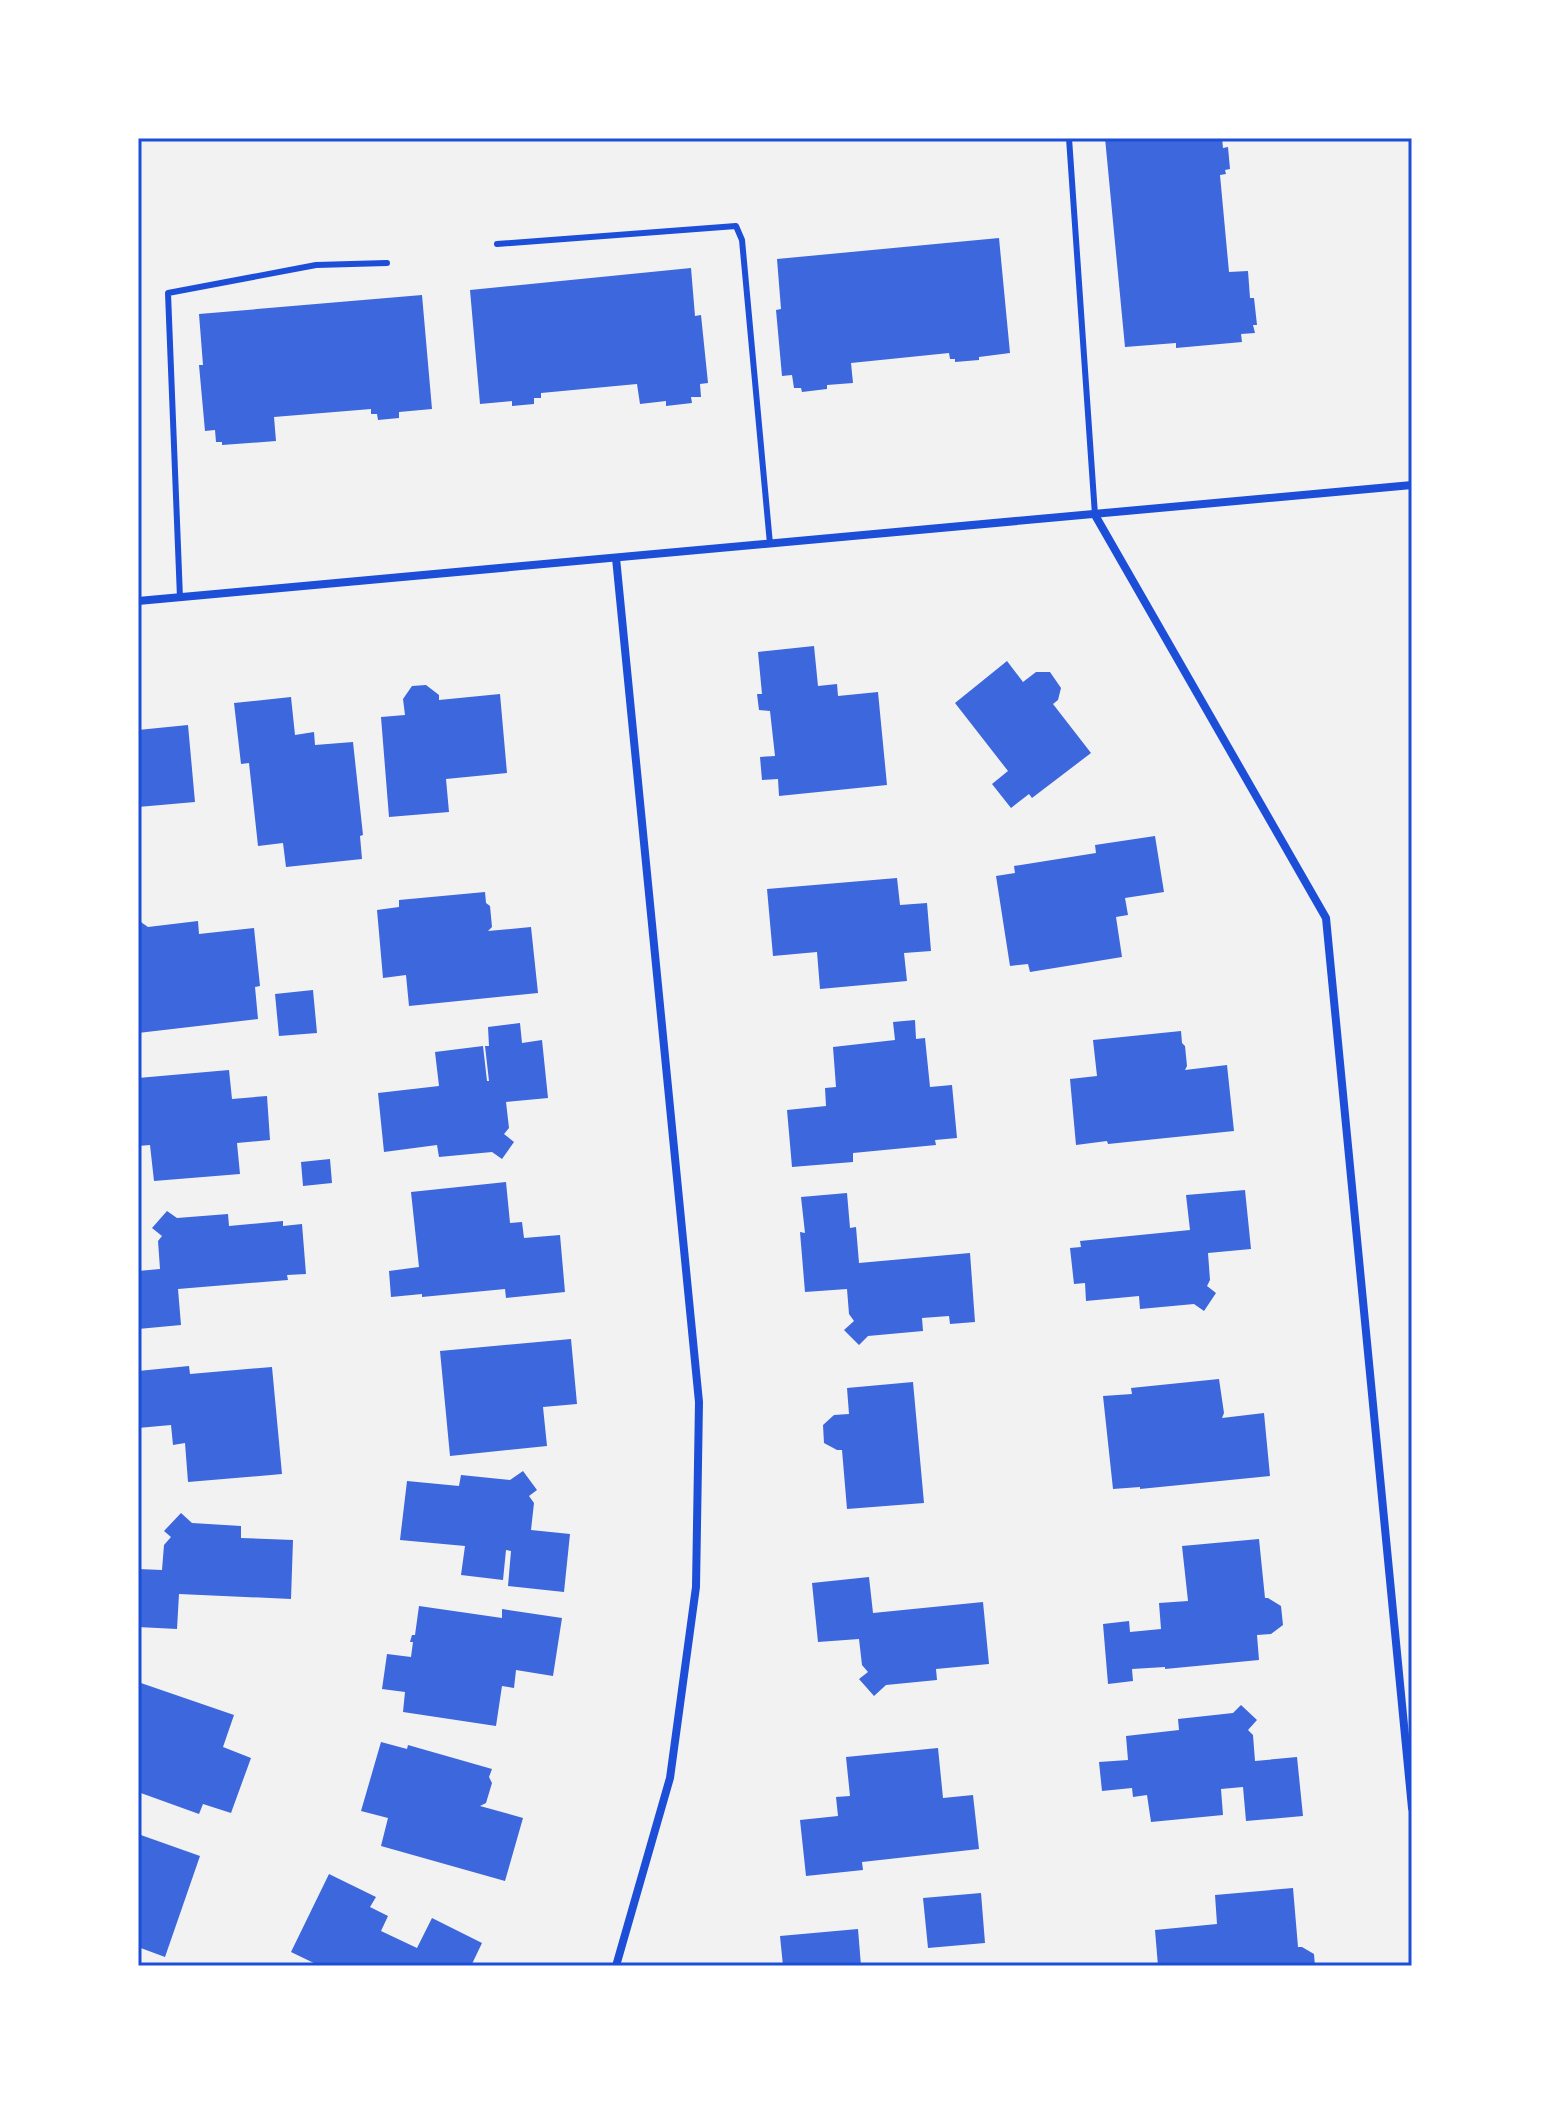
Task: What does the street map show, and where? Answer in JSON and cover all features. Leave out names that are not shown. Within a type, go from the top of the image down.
[{"type":"street","points":[[138,601],[1412,485]]},
{"type":"street","points":[[1095,515],[1326,918],[1412,1808]]},
{"type":"street","points":[[616,558],[699,1402],[696,1587],[670,1778],[616,1966]]},
{"type":"lane","points":[[1069,138],[1095,515]]},
{"type":"lane","points":[[497,244],[736,226],[742,240],[770,544]]},
{"type":"lane","points":[[180,598],[168,293],[316,265],[387,263]]},
{"type":"building","points":[[1105,138],[1222,138],[1223,148],[1228,147],[1230,169],[1220,175],[1229,272],[1248,271],[1250,298],[1254,298],[1255,333],[1241,334],[1242,342],[1176,348],[1176,343],[1125,347]]},
{"type":"building","points":[[999,238],[1010,353],[955,362],[955,359],[950,359],[949,353],[851,363],[853,383],[827,385],[827,389],[802,392],[801,388],[794,388],[792,375],[782,376],[776,310],[781,309],[777,259]]},
{"type":"building","points":[[691,268],[695,316],[701,315],[708,383],[700,384],[701,397],[691,397],[692,403],[666,406],[666,401],[640,404],[637,384],[541,393],[541,398],[534,398],[534,404],[512,406],[512,401],[480,404],[470,290]]},
{"type":"building","points":[[422,295],[432,409],[399,412],[399,418],[378,420],[377,414],[371,414],[371,409],[274,417],[276,441],[222,445],[222,442],[216,442],[215,430],[205,431],[199,365],[203,365],[199,314]]},
{"type":"building","points":[[814,646],[818,686],[837,684],[838,696],[878,692],[887,785],[779,796],[778,779],[762,780],[760,757],[775,756],[770,711],[759,710],[757,694],[762,694],[758,652]]},
{"type":"building","points":[[1007,661],[1023,682],[1036,672],[1050,672],[1061,688],[1058,700],[1053,704],[1091,753],[1032,798],[1029,794],[1011,808],[992,784],[1008,771],[955,703]]},
{"type":"building","points":[[426,685],[439,695],[439,700],[500,694],[507,773],[446,779],[449,812],[389,817],[381,717],[405,715],[403,699],[412,686]]},
{"type":"building","points":[[291,697],[295,735],[314,732],[315,745],[353,742],[363,835],[360,836],[362,859],[286,867],[283,843],[258,846],[249,763],[241,764],[234,703]]},
{"type":"building","points":[[188,725],[195,802],[138,807],[138,730]]},
{"type":"building","points":[[1155,836],[1164,892],[1125,898],[1128,915],[1116,917],[1122,957],[1030,972],[1028,964],[1010,966],[996,876],[1015,873],[1014,866],[1096,853],[1095,845]]},
{"type":"building","points":[[897,878],[900,905],[927,903],[931,951],[904,953],[907,981],[820,989],[817,952],[773,956],[767,889]]},
{"type":"building","points":[[485,892],[492,927],[488,931],[531,927],[538,993],[409,1006],[406,975],[383,978],[377,910],[399,907],[399,900]]},
{"type":"building","points":[[138,920],[148,927],[198,921],[199,934],[254,928],[260,986],[255,987],[258,1019],[138,1033]]},
{"type":"building","points":[[313,990],[317,1033],[279,1036],[275,994]]},
{"type":"building","points":[[915,1020],[916,1039],[925,1038],[930,1087],[952,1085],[957,1138],[935,1140],[936,1145],[853,1153],[853,1162],[792,1167],[787,1110],[826,1106],[825,1088],[836,1087],[833,1047],[895,1040],[893,1022]]},
{"type":"building","points":[[520,1023],[522,1043],[542,1040],[548,1098],[506,1102],[509,1128],[504,1134],[514,1142],[502,1159],[492,1152],[439,1157],[437,1145],[384,1152],[378,1093],[439,1086],[435,1052],[483,1046],[489,1081],[485,1046],[489,1046],[488,1027]]},
{"type":"building","points":[[1181,1031],[1185,1046],[1185,1070],[1227,1065],[1234,1131],[1076,1145],[1070,1079],[1097,1076],[1093,1040]]},
{"type":"building","points":[[229,1070],[232,1099],[267,1096],[270,1140],[237,1143],[240,1174],[154,1181],[150,1145],[138,1146],[138,1078]]},
{"type":"building","points":[[330,1159],[332,1183],[303,1186],[301,1162]]},
{"type":"building","points":[[506,1182],[510,1223],[522,1222],[524,1238],[560,1235],[565,1292],[506,1298],[505,1289],[391,1297],[389,1271],[419,1267],[411,1192]]},
{"type":"building","points":[[1245,1190],[1251,1249],[1208,1253],[1210,1280],[1207,1286],[1216,1293],[1204,1311],[1194,1304],[1140,1309],[1139,1296],[1086,1301],[1085,1283],[1074,1284],[1070,1248],[1081,1247],[1080,1241],[1190,1230],[1186,1195]]},
{"type":"building","points":[[847,1193],[850,1228],[856,1227],[859,1263],[970,1253],[975,1322],[950,1324],[949,1316],[922,1318],[923,1331],[868,1336],[859,1345],[844,1330],[854,1321],[849,1314],[847,1289],[805,1292],[800,1232],[805,1233],[801,1197]]},
{"type":"building","points":[[167,1211],[177,1218],[228,1214],[229,1226],[283,1221],[283,1226],[302,1224],[306,1274],[287,1275],[288,1280],[178,1289],[181,1325],[138,1329],[138,1271],[160,1269],[158,1241],[162,1236],[152,1228]]},
{"type":"building","points":[[571,1339],[577,1404],[543,1407],[547,1446],[450,1456],[440,1351]]},
{"type":"building","points":[[189,1366],[190,1374],[272,1367],[282,1474],[188,1482],[185,1443],[173,1445],[171,1425],[138,1428],[138,1371]]},
{"type":"building","points":[[1219,1379],[1222,1418],[1264,1413],[1270,1476],[1113,1489],[1103,1396],[1132,1394],[1131,1388]]},
{"type":"building","points":[[913,1382],[924,1503],[847,1509],[842,1450],[824,1443],[823,1425],[834,1415],[849,1414],[847,1388]]},
{"type":"building","points":[[523,1471],[537,1490],[529,1496],[534,1503],[531,1530],[570,1534],[564,1592],[508,1586],[511,1551],[506,1550],[503,1580],[461,1575],[465,1546],[400,1540],[407,1481],[459,1486],[461,1475],[510,1480]]},
{"type":"building","points":[[181,1513],[192,1523],[241,1526],[241,1538],[293,1540],[291,1599],[179,1594],[177,1629],[138,1627],[138,1569],[162,1570],[164,1545],[171,1537],[164,1531]]},
{"type":"building","points":[[1259,1539],[1265,1598],[1281,1606],[1283,1625],[1271,1634],[1257,1635],[1259,1660],[1132,1669],[1133,1681],[1108,1684],[1103,1624],[1129,1621],[1130,1632],[1161,1629],[1159,1603],[1188,1601],[1182,1546]]},
{"type":"building","points":[[869,1577],[873,1613],[983,1602],[989,1664],[936,1669],[937,1680],[886,1685],[874,1696],[859,1679],[868,1672],[862,1665],[859,1639],[818,1642],[812,1583]]},
{"type":"building","points":[[419,1606],[502,1618],[502,1609],[562,1618],[553,1676],[516,1670],[514,1688],[502,1686],[496,1726],[403,1712],[405,1692],[382,1689],[387,1654],[411,1657],[413,1642],[410,1642],[412,1635],[415,1635]]},
{"type":"building","points":[[138,1682],[234,1715],[223,1747],[251,1758],[231,1813],[203,1804],[199,1814],[138,1792]]},
{"type":"building","points":[[1241,1705],[1257,1720],[1248,1730],[1253,1735],[1255,1761],[1297,1757],[1303,1816],[1246,1821],[1243,1787],[1221,1789],[1223,1815],[1151,1822],[1147,1795],[1133,1797],[1132,1788],[1102,1791],[1099,1762],[1128,1760],[1126,1736],[1179,1730],[1178,1719],[1233,1713]]},
{"type":"building","points":[[381,1742],[407,1749],[408,1745],[492,1769],[489,1777],[492,1783],[486,1803],[480,1806],[523,1818],[505,1881],[381,1846],[388,1818],[361,1811]]},
{"type":"building","points":[[938,1748],[943,1798],[973,1795],[979,1849],[862,1862],[863,1870],[806,1876],[800,1820],[838,1816],[836,1797],[850,1796],[846,1757]]},
{"type":"building","points":[[138,1834],[200,1856],[165,1957],[138,1947]]},
{"type":"building","points":[[329,1874],[376,1897],[370,1907],[388,1916],[381,1931],[417,1948],[432,1918],[482,1943],[471,1966],[320,1966],[291,1952]]},
{"type":"building","points":[[1293,1888],[1298,1947],[1314,1954],[1315,1966],[1158,1966],[1155,1930],[1217,1924],[1215,1895]]},
{"type":"building","points":[[981,1893],[985,1943],[928,1948],[923,1898]]},
{"type":"building","points":[[858,1929],[861,1966],[783,1966],[780,1936]]}]
